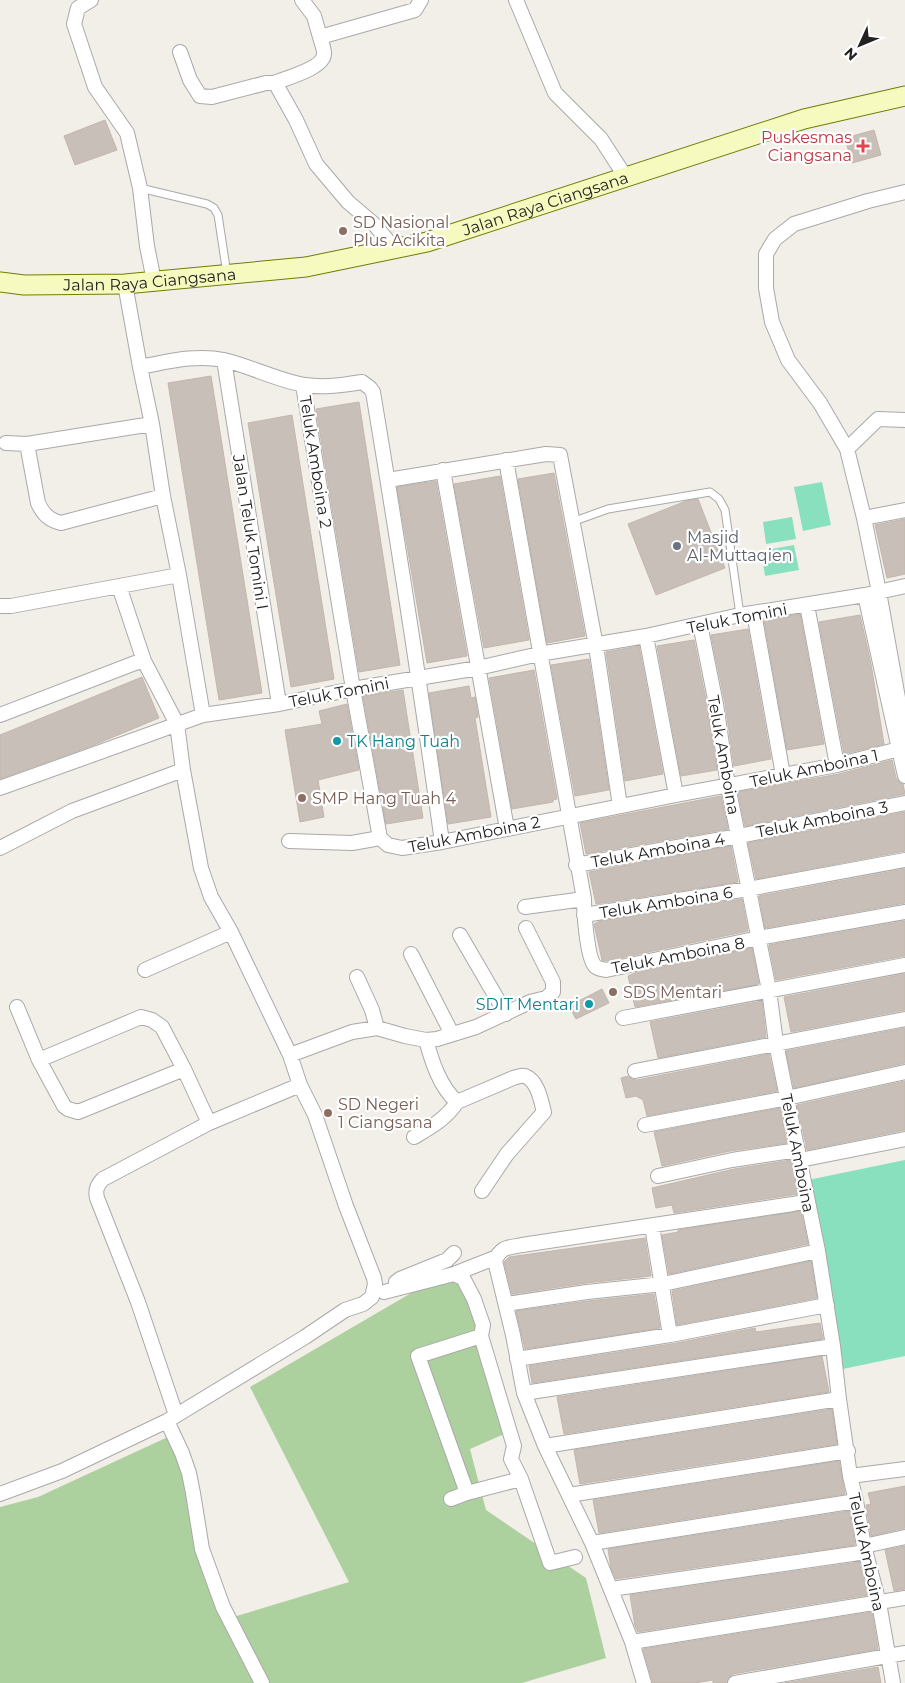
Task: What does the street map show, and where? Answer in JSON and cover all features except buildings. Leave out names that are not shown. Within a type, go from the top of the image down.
[{"type":"main road","name":"Jalan Raya Ciangsana","points":[[0,282],[24,285],[125,284],[306,267],[427,242],[804,118],[905,96]]},
{"type":"street","points":[[91,0],[78,8],[74,24],[95,87],[127,133],[140,188],[147,246],[154,281]]},
{"type":"street","points":[[180,52],[190,80],[200,96],[212,98],[266,83],[274,83],[315,66],[322,60],[325,54],[314,16],[302,0]]},
{"type":"street","points":[[320,37],[415,10],[421,0]]},
{"type":"street","points":[[516,0],[555,93],[601,139],[624,176]]},
{"type":"street","points":[[274,83],[280,90],[296,120],[316,164],[348,202],[375,225],[387,240],[389,249]]},
{"type":"street","points":[[905,192],[868,201],[794,224],[775,240],[766,254],[766,288],[772,322],[788,360],[820,403],[847,449],[864,518],[879,592],[899,662],[905,776]]},
{"type":"street","points":[[125,284],[152,424],[163,496],[179,575],[203,715]]},
{"type":"street","points":[[140,367],[189,358],[224,360],[304,385],[329,387],[362,382],[370,388],[388,480],[419,677],[442,842]]},
{"type":"street","name":"Jalan Teluk Tomini I","points":[[224,360],[279,704]]},
{"type":"street","name":"Teluk Amboina 2","points":[[304,385],[353,689],[380,838],[383,842],[402,848],[442,842],[728,786]]},
{"type":"street","points":[[847,449],[878,419],[905,420]]},
{"type":"street","points":[[6,443],[27,444],[152,424]]},
{"type":"street","points":[[27,444],[38,503],[42,512],[54,521],[61,523],[163,496]]},
{"type":"street","points":[[388,480],[546,454],[560,456],[596,646],[620,806]]},
{"type":"street","points":[[506,460],[576,865],[584,899],[584,915]]},
{"type":"street","points":[[443,470],[507,829]]},
{"type":"street","points":[[864,518],[905,510]]},
{"type":"street","points":[[0,606],[10,606],[179,575]]},
{"type":"street","points":[[119,586],[144,661],[177,724],[183,770],[201,868],[211,897],[290,1055],[300,1085],[315,1115],[346,1206],[372,1272],[378,1294]]},
{"type":"street","name":"Teluk Tomini","points":[[0,788],[203,715],[279,704],[419,677],[478,668],[539,654],[596,646],[747,614],[864,595],[905,586]]},
{"type":"street","points":[[864,595],[903,739]]},
{"type":"street","points":[[807,605],[837,765]]},
{"type":"street","points":[[747,614],[782,775]]},
{"type":"street","name":"Teluk Amboina","points":[[700,624],[716,704],[728,786],[769,990],[776,1043],[818,1251],[848,1451],[850,1476],[865,1549],[879,1603],[893,1683]]},
{"type":"street","points":[[646,636],[676,795]]},
{"type":"street","points":[[0,715],[134,663],[144,661]]},
{"type":"street","name":"Teluk Amboina 1","points":[[728,786],[837,765],[903,739]]},
{"type":"street","points":[[0,848],[72,811],[183,770]]},
{"type":"street","name":"Teluk Amboina 3","points":[[739,836],[905,803]]},
{"type":"street","name":"Teluk Amboina 4","points":[[576,865],[739,836]]},
{"type":"street","points":[[289,841],[352,843],[380,838]]},
{"type":"street","name":"Teluk Amboina 6","points":[[584,915],[748,889],[905,860]]},
{"type":"street","points":[[525,907],[584,899]]},
{"type":"street","name":"Teluk Amboina 8","points":[[584,915],[591,957],[598,968],[606,970],[759,938],[905,912]]},
{"type":"street","points":[[290,1055],[352,1032],[376,1028],[426,1040],[436,1039],[476,1027],[530,1002],[546,998],[554,992],[552,982],[526,928]]},
{"type":"street","points":[[145,970],[230,932]]},
{"type":"street","points":[[460,935],[506,1014]]},
{"type":"street","points":[[411,954],[452,1034]]},
{"type":"street","points":[[623,1018],[905,965]]},
{"type":"street","points":[[357,977],[372,1010],[376,1028]]},
{"type":"street","points":[[17,1007],[39,1060],[64,1106],[68,1109],[78,1112],[184,1069]]},
{"type":"street","points":[[39,1060],[140,1018],[152,1020],[162,1028],[184,1069],[209,1124]]},
{"type":"street","points":[[635,1071],[905,1019]]},
{"type":"street","points":[[426,1040],[432,1061],[447,1092],[457,1102]]},
{"type":"street","points":[[645,1125],[787,1098],[905,1072]]},
{"type":"street","points":[[414,1137],[438,1123],[449,1114],[457,1102],[513,1078],[527,1076],[541,1100],[544,1112],[507,1154],[482,1191]]},
{"type":"street","points":[[262,1683],[222,1607],[202,1549],[194,1493],[189,1473],[171,1418],[138,1302],[97,1198],[96,1189],[103,1179],[209,1124],[300,1085]]},
{"type":"street","points":[[658,1176],[732,1160],[799,1155],[905,1138]]},
{"type":"street","points":[[644,1683],[632,1642],[592,1543],[545,1446],[524,1393],[506,1304],[495,1261],[498,1253],[504,1249],[522,1245],[793,1204],[808,1200]]},
{"type":"street","points":[[652,1226],[670,1335]]},
{"type":"street","points":[[506,1304],[587,1292],[663,1284],[818,1251]]},
{"type":"street","points":[[0,1494],[62,1471],[171,1418],[305,1337],[345,1310],[363,1304],[400,1279],[447,1260],[454,1253]]},
{"type":"street","points":[[378,1294],[454,1274],[497,1257]]},
{"type":"street","points":[[454,1274],[463,1278],[474,1299],[483,1325],[481,1336],[514,1446],[511,1459],[521,1479],[550,1563],[575,1557]]},
{"type":"street","points":[[517,1359],[670,1335],[827,1305]]},
{"type":"street","points":[[467,1493],[418,1356],[481,1336]]},
{"type":"street","points":[[524,1393],[833,1346]]},
{"type":"street","points":[[545,1446],[839,1399]]},
{"type":"street","points":[[569,1495],[848,1451]]},
{"type":"street","points":[[850,1476],[905,1469]]},
{"type":"street","points":[[451,1499],[521,1479]]},
{"type":"street","points":[[592,1543],[856,1501]]},
{"type":"street","points":[[611,1589],[865,1549],[905,1537]]},
{"type":"street","points":[[632,1642],[905,1598]]},
{"type":"street","points":[[736,1683],[905,1653]]},
{"type":"lane","points":[[140,188],[207,204],[214,208],[218,215],[228,274]]},
{"type":"lane","points":[[572,522],[608,509],[710,492],[719,499],[725,510],[747,614]]},
{"type":"green space","points":[[822,482],[831,525],[803,531],[794,487]]},
{"type":"green space","points":[[792,517],[796,539],[766,544],[763,522]]},
{"type":"green space","points":[[794,545],[799,570],[765,576],[761,551]]},
{"type":"green space","points":[[905,1160],[905,1356],[843,1369],[808,1180]]},
{"type":"green space","points":[[454,1268],[516,1429],[470,1449],[486,1510],[586,1578],[606,1658],[522,1683],[0,1683],[0,1507],[38,1497],[170,1436],[230,1618],[349,1582],[250,1387]]},
{"type":"place","name":"Puskesmas Ciangsana","points":[[863,146]]},
{"type":"place","name":"SD Nasional Plus Acikita","points":[[343,231]]},
{"type":"place","name":"Masjid Al-Muttaqien","points":[[677,546]]},
{"type":"place","name":"TK Hang Tuah","points":[[337,741]]},
{"type":"place","name":"SMP Hang Tuah 4","points":[[302,798]]},
{"type":"place","name":"SDS Mentari","points":[[613,992]]},
{"type":"place","name":"SDIT Mentari","points":[[589,1004]]},
{"type":"place","name":"SD Negeri 1 Ciangsana","points":[[328,1113]]}]
